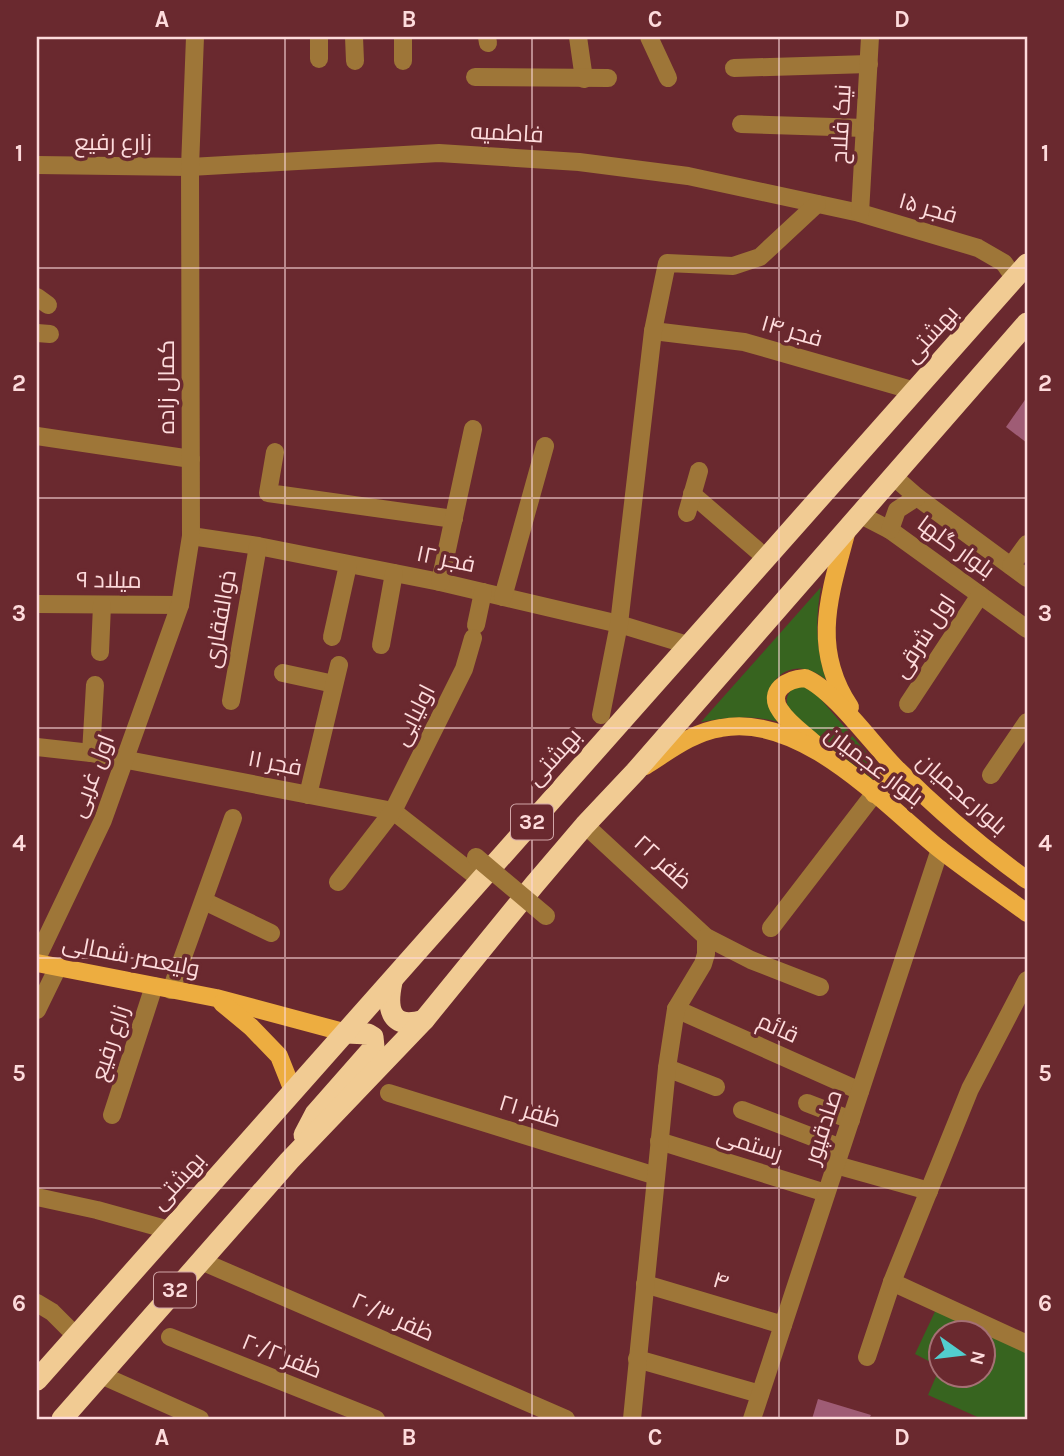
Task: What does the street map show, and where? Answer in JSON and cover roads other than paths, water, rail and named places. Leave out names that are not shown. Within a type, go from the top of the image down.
[{"type":"highway","name":"بهشتی","points":[[37,1380],[1021,272]]},
{"type":"highway","name":"32","points":[[61,1419],[289,1161],[424,1020],[585,825],[635,772],[1027,323]]},
{"type":"highway","points":[[392,982],[388,997],[394,1017],[404,1024],[424,1020]]},
{"type":"highway","points":[[289,1161],[316,1114],[374,1046],[373,1037],[368,1034],[347,1033]]},
{"type":"main road","name":"بلوار عجمیان","points":[[853,521],[828,602],[825,627],[831,669],[842,696],[871,740]]},
{"type":"main road","points":[[840,766],[778,708],[776,696],[779,688],[786,682],[805,678],[813,681],[825,690],[871,740]]},
{"type":"main road","name":"بلوار عجمیان","points":[[635,772],[698,735],[722,727],[757,728],[775,732],[808,745],[840,766],[940,849],[1027,913]]},
{"type":"main road","name":"بلوارعجمیان","points":[[871,740],[895,768],[982,846],[1027,880]]},
{"type":"main road","points":[[874,794],[895,768]]},
{"type":"main road","name":"ولیعصر شمالی","points":[[37,960],[58,967],[216,999],[347,1033]]},
{"type":"main road","points":[[216,999],[251,1027],[279,1056],[293,1091]]},
{"type":"street","name":"کمال زاده","points":[[180,605],[191,536],[190,167],[195,37]]},
{"type":"street","points":[[318,59],[319,37]]},
{"type":"street","points":[[354,37],[355,61]]},
{"type":"street","points":[[403,37],[403,61]]},
{"type":"street","points":[[578,37],[584,79]]},
{"type":"street","points":[[649,37],[668,78]]},
{"type":"street","name":"نیک فلاح","points":[[860,213],[870,37]]},
{"type":"street","points":[[734,68],[869,64]]},
{"type":"street","points":[[475,77],[608,78]]},
{"type":"street","points":[[741,124],[865,128]]},
{"type":"street","name":"فاطمیه","points":[[190,167],[439,153],[579,162],[688,176],[817,204]]},
{"type":"street","name":"زارع رفیع","points":[[37,165],[190,167]]},
{"type":"street","points":[[601,715],[620,624],[653,331],[667,263],[733,266],[760,257],[817,204]]},
{"type":"street","name":"فجر ۱۵","points":[[817,204],[860,213],[978,248],[1021,272]]},
{"type":"street","name":"فجر ۱۴","points":[[653,331],[744,342],[915,391]]},
{"type":"street","points":[[440,582],[473,429]]},
{"type":"street","points":[[37,436],[191,459]]},
{"type":"street","points":[[502,597],[545,446]]},
{"type":"street","points":[[275,452],[268,493],[454,519]]},
{"type":"street","points":[[687,513],[699,471]]},
{"type":"street","name":"بلوار گلها","points":[[893,476],[917,497],[1027,578]]},
{"type":"street","points":[[692,494],[766,558]]},
{"type":"street","points":[[890,530],[897,510],[917,497]]},
{"type":"street","name":"بلوار گلها","points":[[853,521],[890,530],[1027,629]]},
{"type":"street","name":"فجر ۱۲","points":[[191,536],[258,546],[440,582],[620,624],[688,645]]},
{"type":"street","points":[[1011,566],[1027,544]]},
{"type":"street","name":"ذوالفقاری","points":[[231,701],[258,546]]},
{"type":"street","points":[[332,637],[348,565]]},
{"type":"street","points":[[381,645],[394,573]]},
{"type":"street","name":"اولیایی","points":[[338,882],[393,811],[464,669],[483,592]]},
{"type":"street","name":"اول شرقی","points":[[908,704],[980,595]]},
{"type":"street","name":"میلاد ۹","points":[[37,604],[180,605]]},
{"type":"street","points":[[100,652],[102,605]]},
{"type":"street","name":"اول غربی","points":[[37,960],[103,820],[180,605]]},
{"type":"street","points":[[309,795],[339,666]]},
{"type":"street","points":[[283,673],[334,684]]},
{"type":"street","points":[[91,753],[95,685]]},
{"type":"street","points":[[991,775],[1027,722]]},
{"type":"street","name":"فجر ۱۱","points":[[37,747],[91,753],[393,811],[481,880]]},
{"type":"street","points":[[771,928],[874,794]]},
{"type":"street","name":"زارع رفیع","points":[[113,1115],[163,988],[204,901],[233,818]]},
{"type":"street","name":"ظفر ۲۲","points":[[585,825],[706,937],[751,960],[820,987]]},
{"type":"street","name":"صادقپور","points":[[752,1419],[940,849]]},
{"type":"street","points":[[476,857],[546,916]]},
{"type":"street","points":[[204,901],[271,933]]},
{"type":"street","points":[[632,1419],[659,1140],[676,1009],[703,964],[706,937]]},
{"type":"street","points":[[37,1010],[58,967]]},
{"type":"street","points":[[867,1357],[892,1282],[970,1089],[1027,980]]},
{"type":"street","name":"قائم","points":[[676,1009],[860,1091]]},
{"type":"street","points":[[667,1068],[716,1087]]},
{"type":"street","name":"ظفر ۲۱","points":[[389,1093],[656,1176]]},
{"type":"street","points":[[807,1103],[851,1120]]},
{"type":"street","points":[[742,1110],[838,1157],[929,1191]]},
{"type":"street","name":"رستمی","points":[[659,1140],[826,1193]]},
{"type":"street","points":[[37,1196],[169,1230]]},
{"type":"street","name":"ظفر ۲۰/۳","points":[[201,1261],[566,1419]]},
{"type":"street","points":[[892,1282],[1027,1343]]},
{"type":"street","name":"۴","points":[[645,1284],[783,1325]]},
{"type":"street","points":[[37,1303],[52,1312],[76,1336]]},
{"type":"street","name":"ظفر ۲۰/۲","points":[[170,1337],[376,1419]]},
{"type":"street","points":[[638,1360],[760,1394]]},
{"type":"street","points":[[101,1375],[200,1419]]}]
